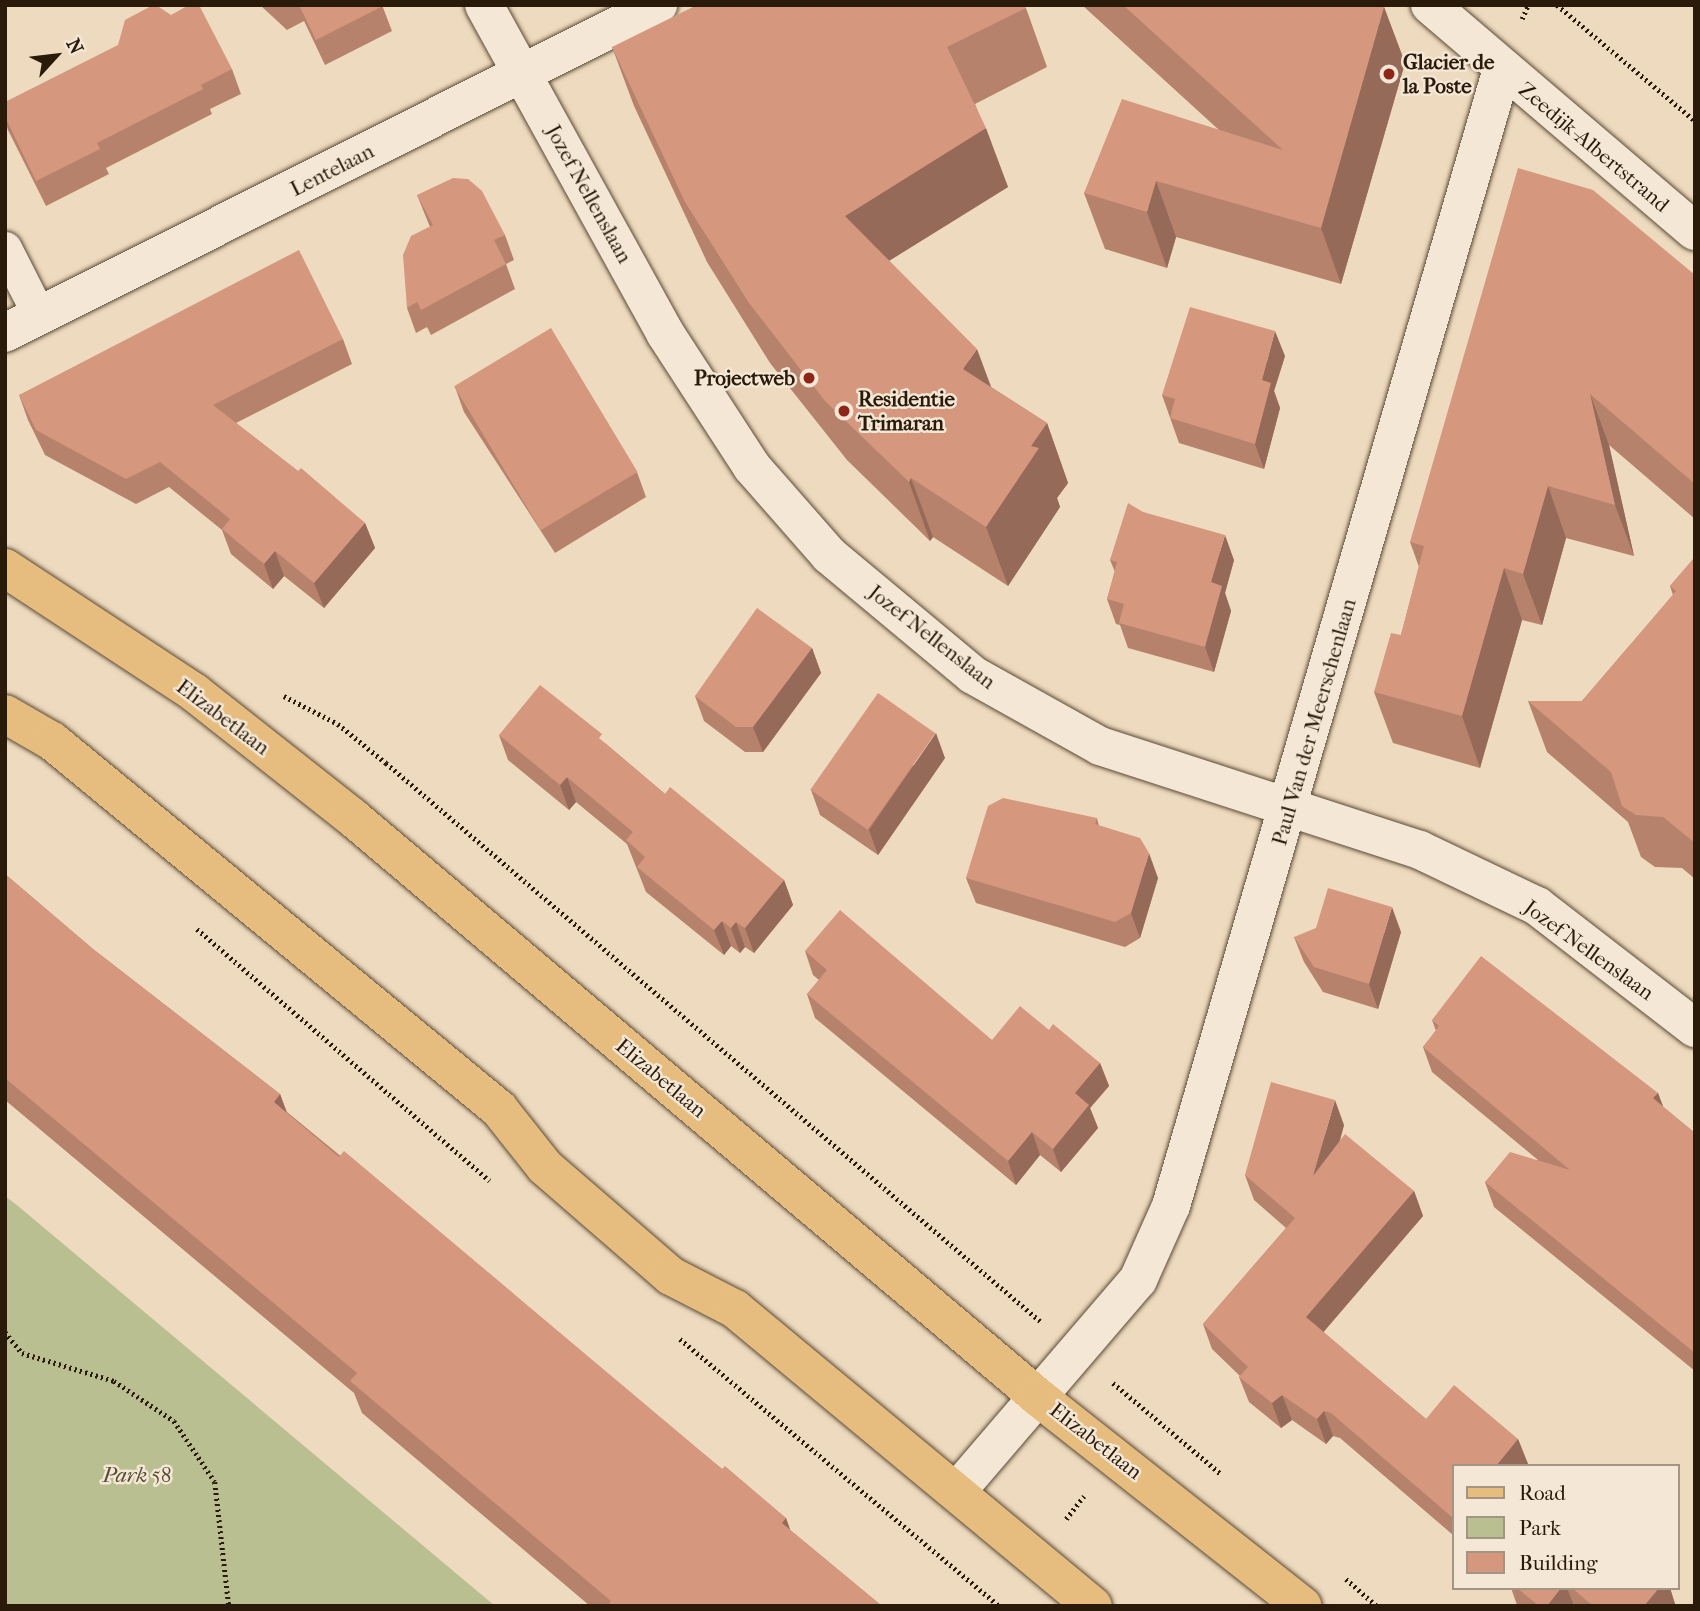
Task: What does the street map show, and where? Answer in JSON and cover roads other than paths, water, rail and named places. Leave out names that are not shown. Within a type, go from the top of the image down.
[{"type":"main road","name":"Elizabetlaan","points":[[5,568],[195,693],[352,817],[1038,1396],[1303,1606]]},
{"type":"main road","points":[[5,714],[62,749],[489,1100],[545,1167],[671,1276],[735,1309],[1093,1606]]},
{"type":"street","name":"Jozef Nellenslaan","points":[[484,5],[665,333],[752,467],[829,555],[973,675],[1100,747],[1420,850],[1537,906],[1695,1028]]},
{"type":"street","name":"Lentelaan","points":[[5,332],[40,317],[658,5]]},
{"type":"street","name":"Zeedijk-Albertstrand","points":[[1430,5],[1695,231]]},
{"type":"street","name":"Paul Van der Meerschenlaan","points":[[957,1491],[1075,1350],[1138,1280],[1171,1206],[1289,810],[1502,69]]},
{"type":"lane","points":[[5,248],[40,317]]},
{"type":"place","name":"Glacier de la Poste","points":[[1389,74]]},
{"type":"place","name":"Projectweb","points":[[809,378]]},
{"type":"place","name":"Residentie Trimaran","points":[[844,411]]},
{"type":"park label","name":"Park 58","points":[[137,1475]]}]
